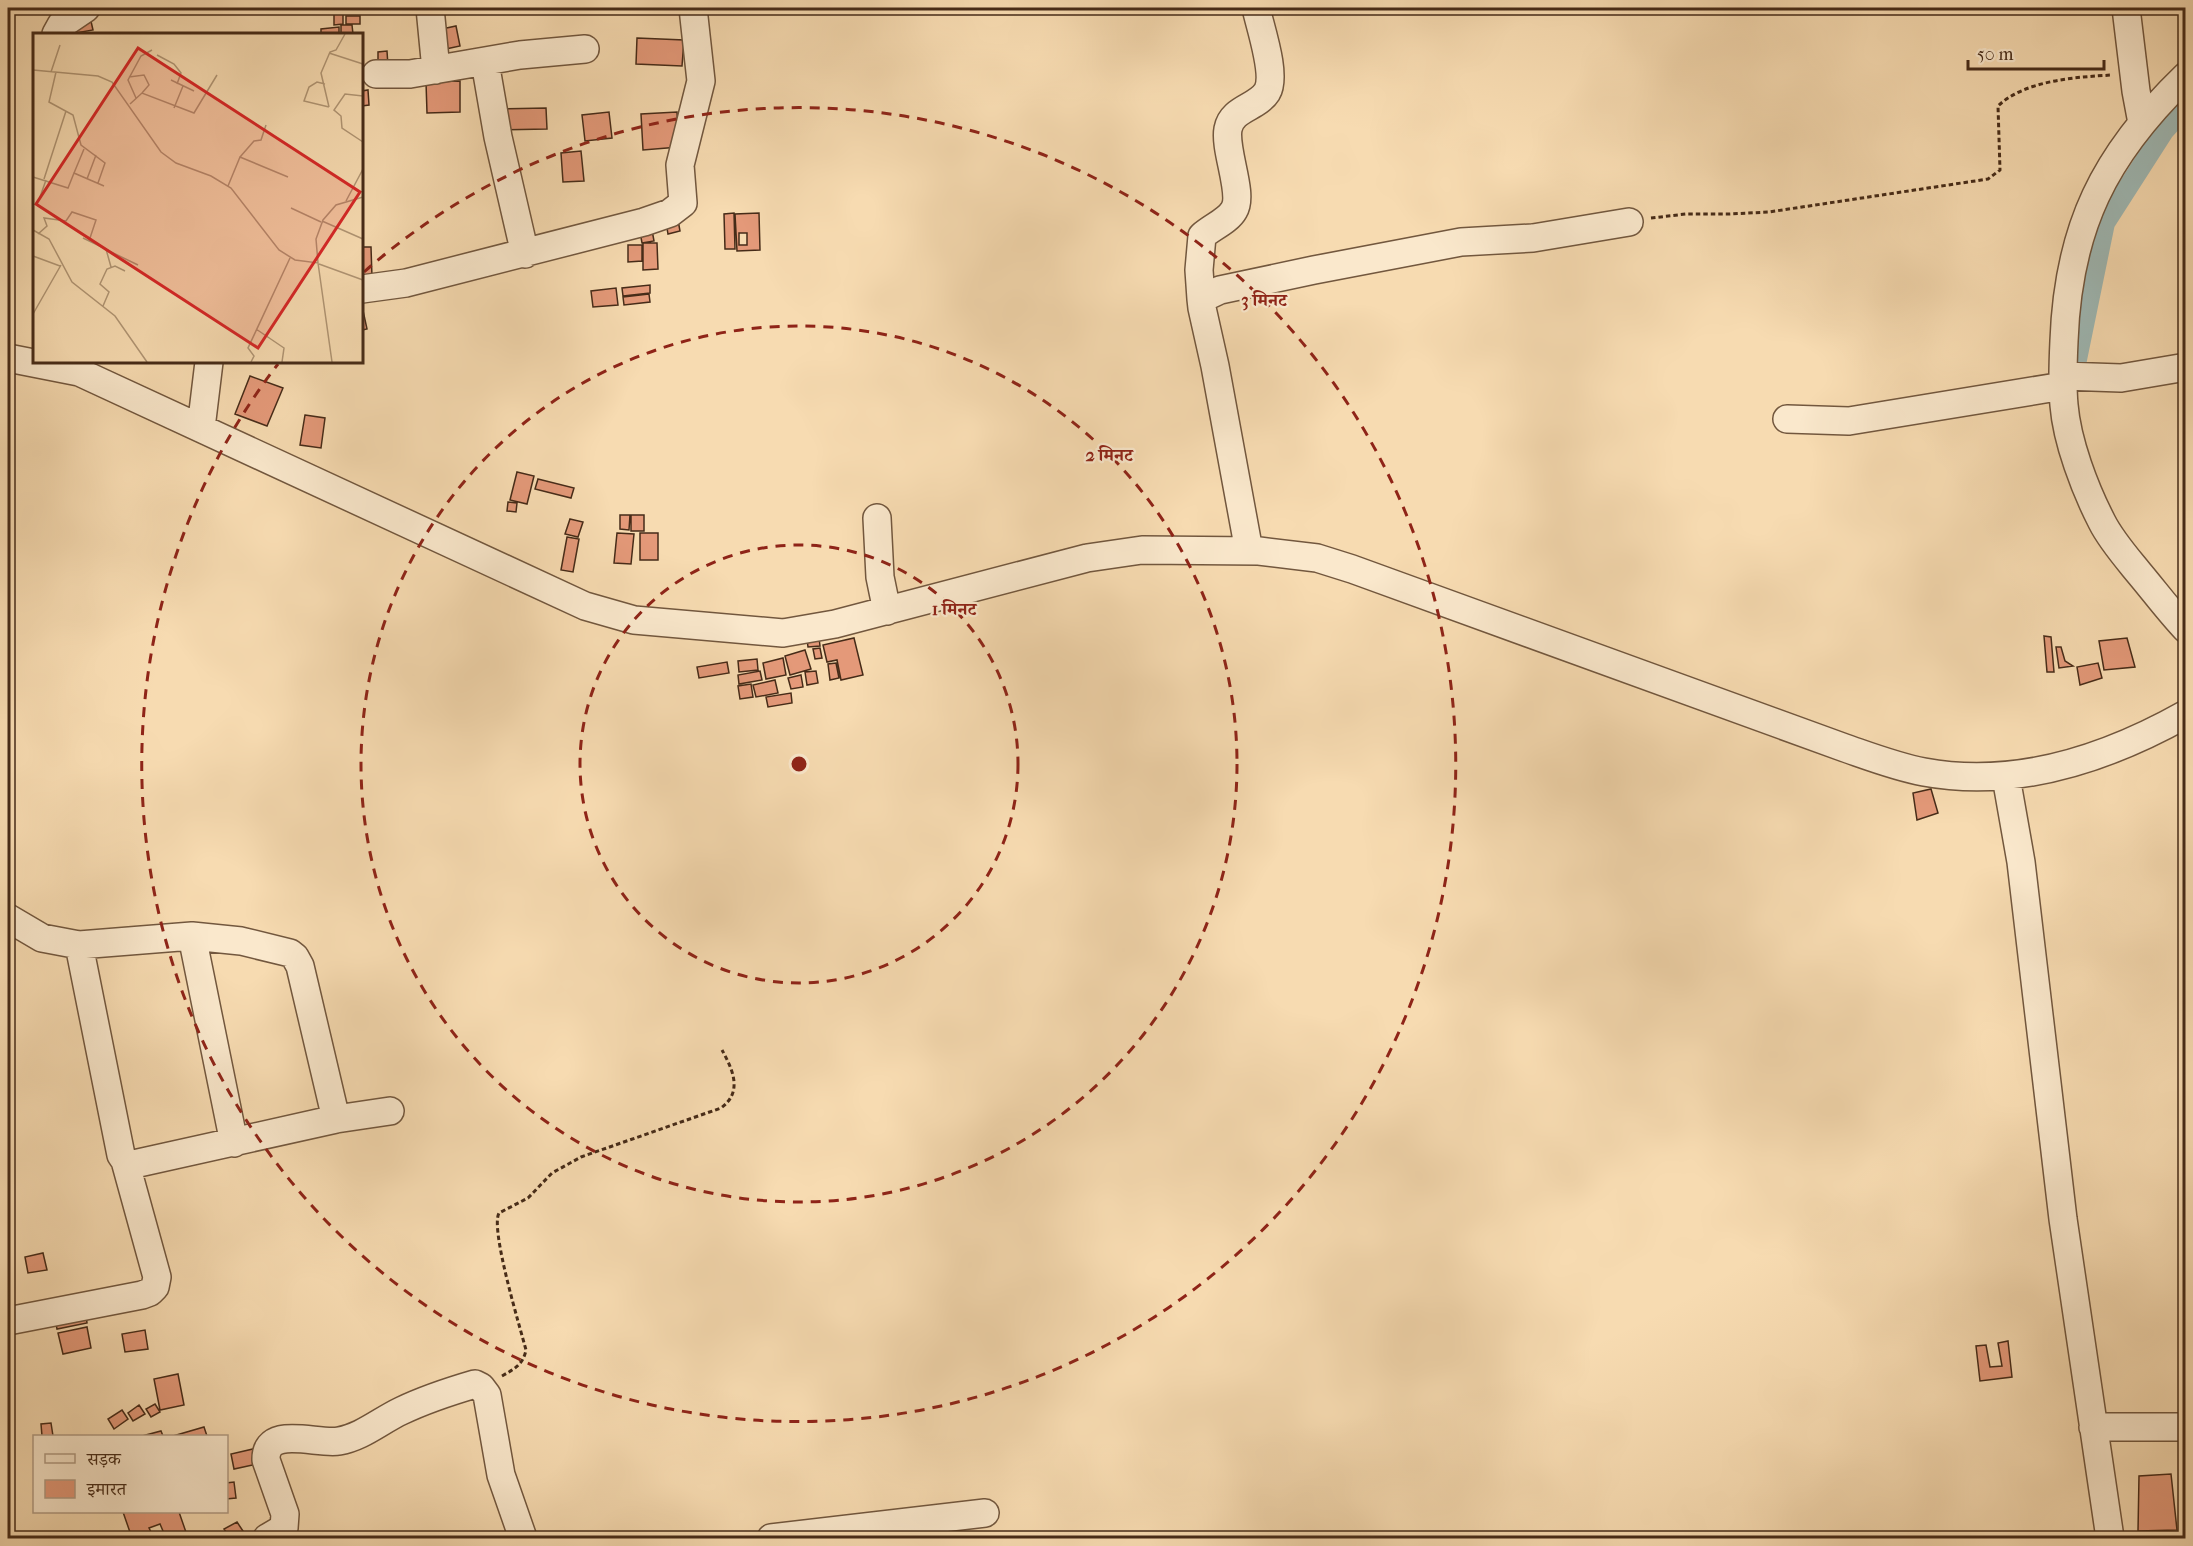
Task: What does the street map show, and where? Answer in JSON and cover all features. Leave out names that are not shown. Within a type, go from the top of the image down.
[{"type":"street","points":[[56,33],[57,28],[86,8]]},
{"type":"street","points":[[430,8],[436,70]]},
{"type":"street","points":[[363,289],[406,283],[525,254],[644,222],[670,213],[683,203],[680,165],[701,81],[693,8]]},
{"type":"street","points":[[1248,542],[1202,308],[1199,270],[1202,236],[1236,208],[1237,197],[1228,141],[1230,123],[1236,114],[1263,96],[1270,83],[1266,48],[1256,8]]},
{"type":"street","points":[[2126,8],[2142,123]]},
{"type":"street","points":[[376,74],[410,74],[520,55],[585,49]]},
{"type":"street","points":[[485,62],[498,137],[525,254]]},
{"type":"street","points":[[2186,76],[2142,123],[2120,153],[2101,185],[2077,241],[2065,305],[2072,379],[2066,420],[2085,483],[2103,524],[2130,562],[2186,629]]},
{"type":"street","points":[[1202,299],[1220,290],[1461,242],[1533,238],[1629,222]]},
{"type":"street","points":[[8,358],[33,363]]},
{"type":"street","points":[[34,363],[80,372],[585,606],[634,620],[783,633],[835,624],[1087,558],[1142,550],[1248,542],[1317,558],[1352,569],[1896,766],[1951,776],[2006,777],[2053,769],[2086,759],[2143,736],[2186,714]]},
{"type":"street","points":[[201,428],[209,363]]},
{"type":"street","points":[[1787,419],[1849,421],[2072,379],[2134,376],[2186,367]]},
{"type":"street","points":[[877,518],[880,577],[887,610]]},
{"type":"street","points":[[2006,777],[2021,862],[2063,1219],[2110,1539]]},
{"type":"street","points":[[8,918],[42,938],[80,945],[192,936],[241,941],[290,953],[300,966],[336,1119]]},
{"type":"street","points":[[192,936],[234,1143]]},
{"type":"street","points":[[8,1321],[142,1295],[155,1287],[157,1276],[122,1155],[80,945]]},
{"type":"street","points":[[125,1161],[134,1164],[336,1119],[390,1111]]},
{"type":"street","points":[[267,1539],[284,1528],[286,1521],[266,1460],[266,1452],[270,1444],[280,1439],[338,1441],[360,1435],[402,1411],[475,1384],[482,1387],[487,1395],[501,1475],[523,1539]]},
{"type":"street","points":[[2093,1426],[2186,1427]]},
{"type":"street","points":[[771,1539],[985,1513]]},
{"type":"path","points":[[1629,222],[1686,214],[1769,212],[1988,179],[2000,170],[1997,117],[1998,106],[2004,100],[2036,86],[2068,79],[2134,74]]},
{"type":"path","points":[[482,1387],[519,1367],[526,1350],[498,1240],[496,1217],[499,1213],[528,1198],[552,1173],[581,1157],[721,1108],[729,1102],[734,1086],[731,1067],[722,1050]]},
{"type":"building","points":[[333,8],[356,8],[356,13],[333,12]]},
{"type":"building","points":[[343,13],[343,24],[334,25],[334,14]]},
{"type":"building","points":[[346,16],[360,16],[360,24],[346,24]]},
{"type":"building","points":[[90,17],[93,30],[76,33],[74,20]]},
{"type":"building","points":[[341,25],[352,25],[353,33],[341,33]]},
{"type":"building","points":[[456,26],[460,46],[441,50],[437,30]]},
{"type":"building","points":[[339,27],[339,33],[321,33],[321,29]]},
{"type":"building","points":[[637,38],[684,40],[682,66],[636,64]]},
{"type":"building","points":[[387,51],[388,66],[378,67],[378,52]]},
{"type":"building","points":[[460,81],[460,112],[427,113],[426,82]]},
{"type":"building","points":[[368,90],[369,105],[363,106],[363,91]]},
{"type":"building","points":[[546,108],[547,129],[501,130],[501,109]]},
{"type":"building","points":[[609,112],[612,138],[585,141],[582,115]]},
{"type":"building","points":[[677,112],[679,147],[643,150],[641,114]]},
{"type":"building","points":[[581,151],[584,181],[563,182],[561,153]]},
{"type":"building","points":[[734,213],[735,249],[725,249],[724,214]]},
{"type":"building","points":[[759,213],[760,250],[737,251],[735,214]],"holes":[[[739,233],[747,233],[747,245],[739,245]]]},
{"type":"building","points":[[678,220],[680,231],[668,234],[666,222]]},
{"type":"building","points":[[652,230],[654,241],[642,243],[640,232]]},
{"type":"building","points":[[643,243],[657,243],[658,269],[643,270]]},
{"type":"building","points":[[628,245],[642,245],[642,261],[628,262]]},
{"type":"building","points":[[363,247],[371,247],[372,277],[363,277]]},
{"type":"building","points":[[650,285],[650,293],[623,296],[622,288]]},
{"type":"building","points":[[616,288],[618,305],[593,307],[591,291]]},
{"type":"building","points":[[649,294],[650,302],[624,305],[623,297]]},
{"type":"building","points":[[363,311],[367,329],[363,330]]},
{"type":"building","points":[[250,376],[283,388],[267,426],[235,414]]},
{"type":"building","points":[[305,415],[325,418],[321,448],[300,445]]},
{"type":"building","points":[[517,472],[534,476],[527,504],[510,500]]},
{"type":"building","points":[[538,479],[574,488],[571,498],[535,489]]},
{"type":"building","points":[[508,502],[517,503],[516,512],[507,511]]},
{"type":"building","points":[[620,515],[630,515],[629,530],[620,529]]},
{"type":"building","points":[[631,515],[644,515],[644,531],[631,531]]},
{"type":"building","points":[[570,519],[583,522],[578,537],[565,534]]},
{"type":"building","points":[[617,533],[634,534],[631,564],[614,563]]},
{"type":"building","points":[[640,533],[658,533],[658,560],[640,560]]},
{"type":"building","points":[[567,537],[579,539],[573,572],[561,570]]},
{"type":"building","points":[[2044,636],[2051,637],[2054,672],[2047,672]]},
{"type":"building","points":[[819,638],[820,646],[808,647],[807,639]]},
{"type":"building","points":[[854,638],[863,675],[841,680],[837,660],[827,662],[823,645]]},
{"type":"building","points":[[2127,638],[2135,667],[2104,670],[2099,641]]},
{"type":"building","points":[[2056,647],[2061,647],[2065,661],[2073,666],[2059,668]]},
{"type":"building","points":[[820,648],[822,658],[815,659],[813,649]]},
{"type":"building","points":[[805,650],[811,669],[790,675],[785,656]]},
{"type":"building","points":[[783,658],[786,675],[766,679],[763,663]]},
{"type":"building","points":[[757,659],[758,670],[739,672],[738,661]]},
{"type":"building","points":[[727,662],[729,673],[699,678],[697,667]]},
{"type":"building","points":[[836,663],[839,678],[830,680],[828,664]]},
{"type":"building","points":[[2098,663],[2102,678],[2080,685],[2077,667]]},
{"type":"building","points":[[760,671],[762,680],[739,684],[738,675]]},
{"type":"building","points":[[816,671],[818,683],[807,685],[805,672]]},
{"type":"building","points":[[801,675],[803,687],[791,689],[788,678]]},
{"type":"building","points":[[775,680],[778,693],[756,697],[753,685]]},
{"type":"building","points":[[751,684],[753,697],[740,699],[738,686]]},
{"type":"building","points":[[791,693],[792,703],[768,707],[766,697]]},
{"type":"building","points":[[1931,789],[1938,813],[1917,820],[1913,793]]},
{"type":"building","points":[[43,1253],[47,1270],[28,1273],[25,1257]]},
{"type":"building","points":[[85,1308],[87,1323],[57,1329],[54,1314]]},
{"type":"building","points":[[87,1327],[91,1348],[63,1354],[58,1333]]},
{"type":"building","points":[[145,1330],[148,1349],[125,1352],[122,1334]]},
{"type":"building","points":[[2008,1341],[2012,1377],[1980,1381],[1976,1346],[1986,1345],[1990,1367],[2002,1366],[1998,1343]]},
{"type":"building","points":[[178,1374],[184,1405],[160,1410],[154,1379]]},
{"type":"building","points":[[155,1404],[160,1412],[151,1417],[146,1409]]},
{"type":"building","points":[[139,1405],[145,1414],[133,1421],[128,1413]]},
{"type":"building","points":[[122,1410],[128,1419],[114,1429],[108,1419]]},
{"type":"building","points":[[51,1423],[53,1435],[42,1435],[41,1424]]},
{"type":"building","points":[[204,1427],[207,1435],[176,1435]]},
{"type":"building","points":[[161,1431],[163,1435],[146,1435]]},
{"type":"building","points":[[253,1449],[257,1464],[234,1469],[231,1454]]},
{"type":"building","points":[[2171,1474],[2177,1530],[2138,1531],[2139,1476]]},
{"type":"building","points":[[234,1482],[236,1498],[228,1499],[228,1483]]},
{"type":"building","points":[[123,1513],[179,1513],[188,1538],[166,1538],[160,1524],[149,1528],[154,1538],[132,1538]]},
{"type":"building","points":[[237,1522],[243,1531],[230,1538],[224,1529]]},
{"type":"waterway","points":[[2073,379],[2105,223],[2164,131],[2186,107]]}]
